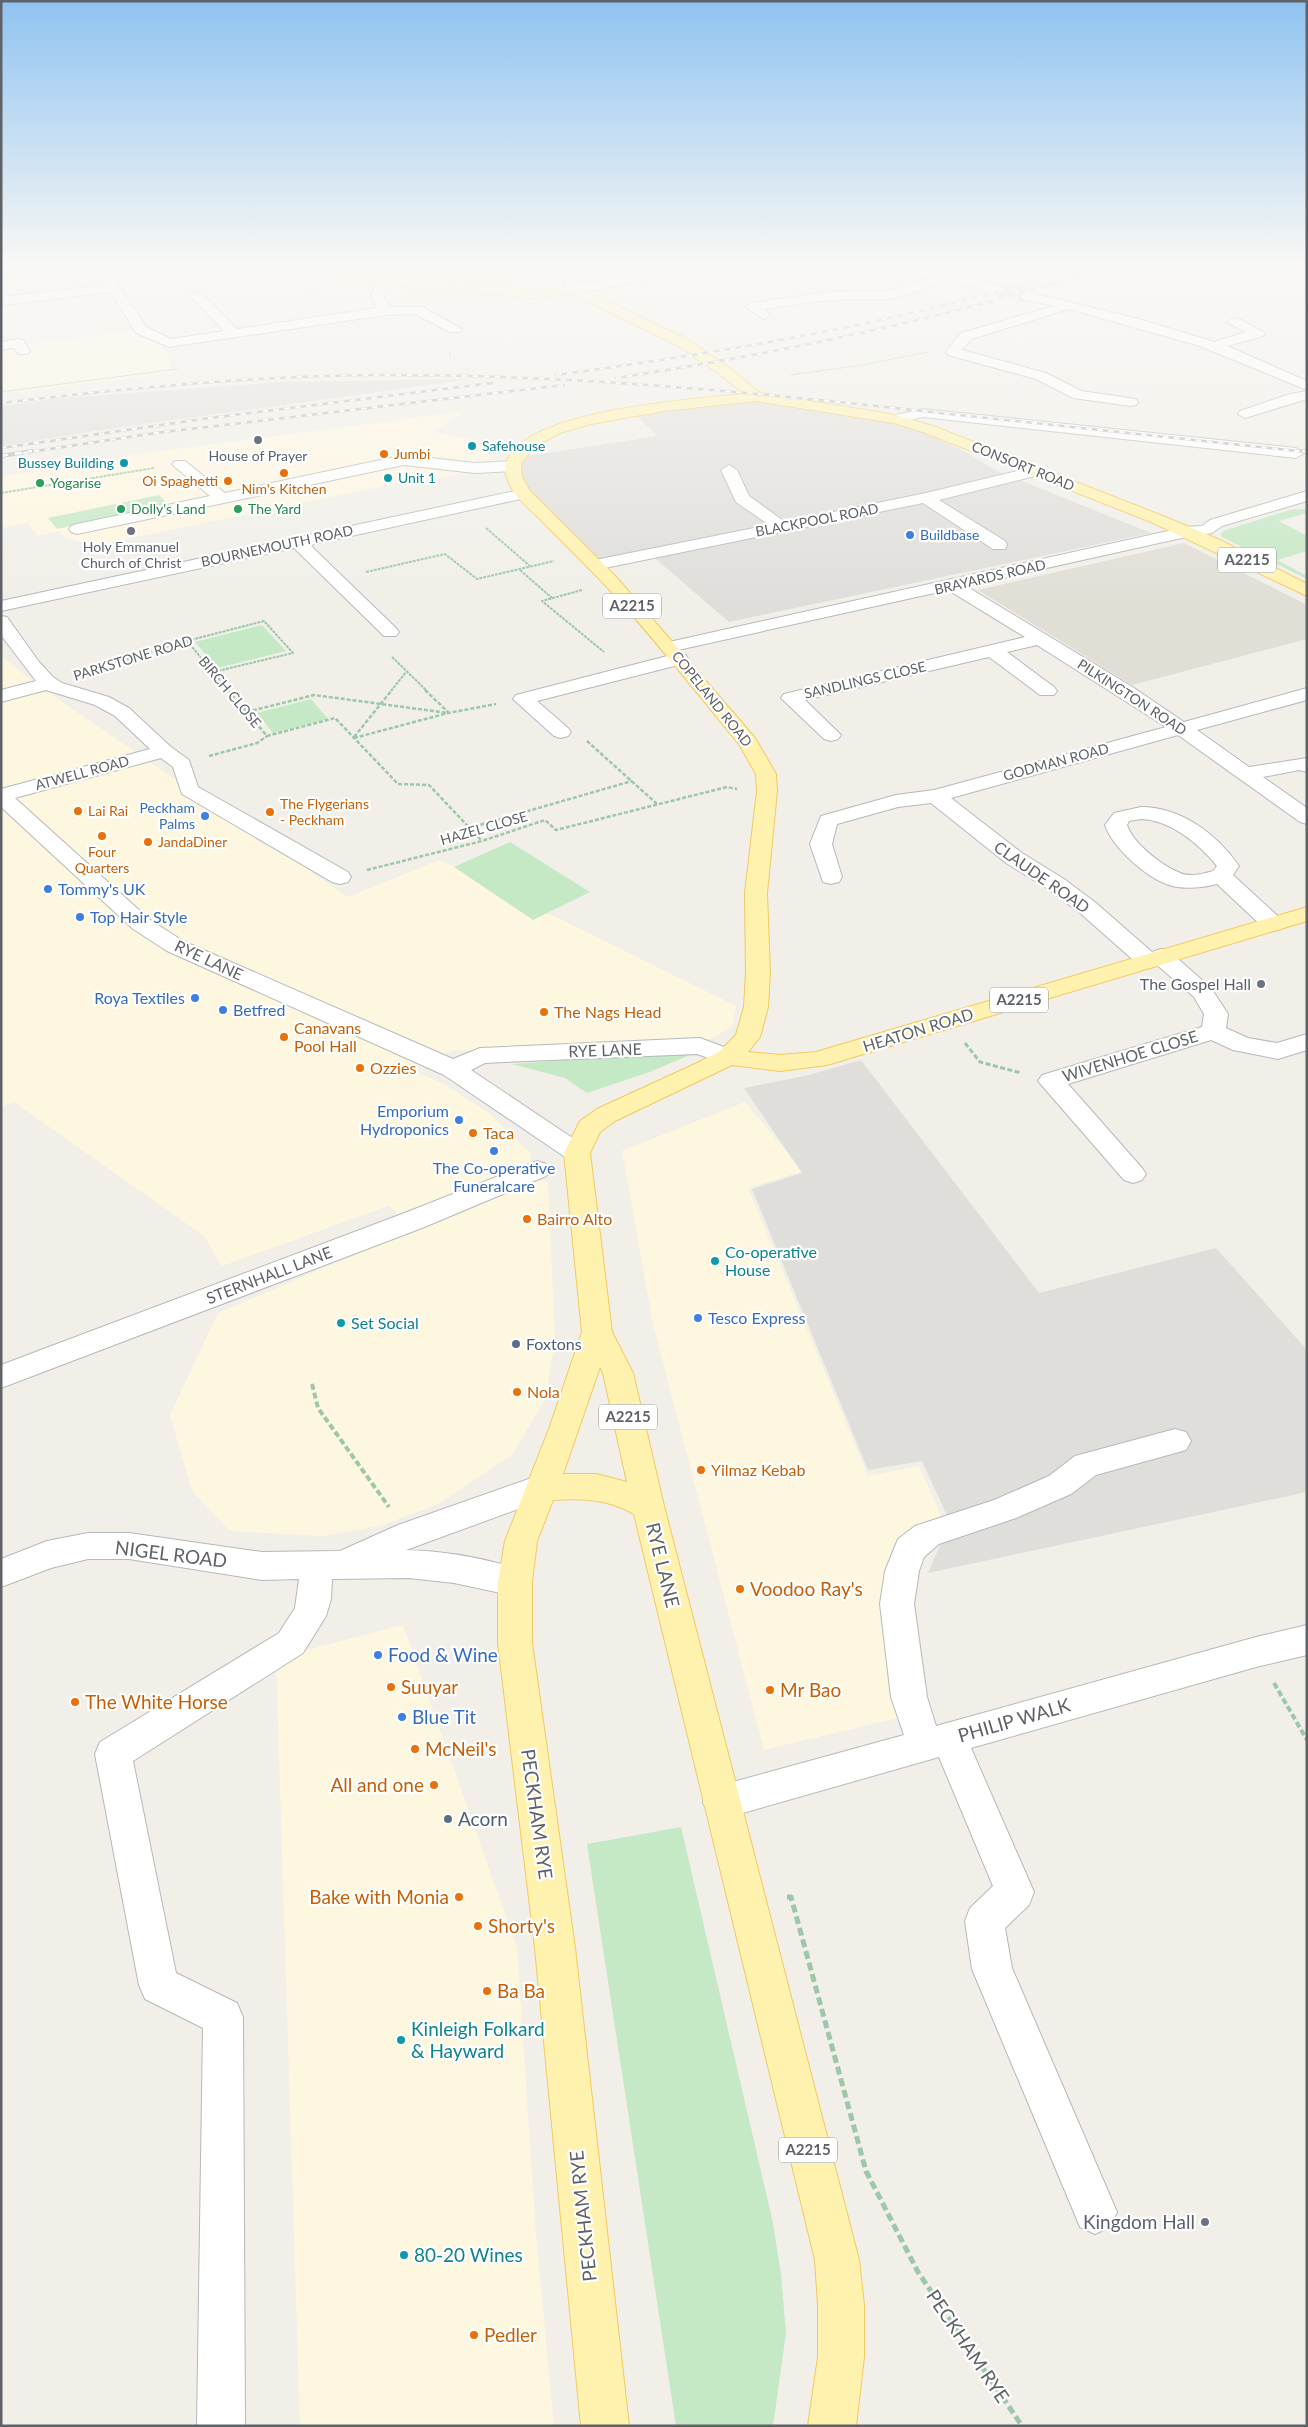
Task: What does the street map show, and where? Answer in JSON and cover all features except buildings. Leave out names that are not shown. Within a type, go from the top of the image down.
[{"type":"main road","name":"CONSORT ROAD","points":[[728,375],[756,397],[896,419],[954,438],[1186,532],[1307,590]]},
{"type":"main road","name":"A2215","points":[[513,466],[515,458],[529,444],[546,433],[565,425],[656,409],[756,397]]},
{"type":"main road","name":"COPELAND ROAD","points":[[513,466],[514,479],[524,494],[589,560],[674,653],[748,742],[766,774],[767,791],[756,893],[758,973],[756,1007],[748,1037],[728,1057],[606,1115],[589,1127],[577,1154]]},
{"type":"main road","name":"HEATON ROAD","points":[[728,1057],[780,1063],[818,1060],[1154,958],[1307,914]]},
{"type":"main road","name":"RYE LANE","points":[[577,1154],[597,1332],[618,1373],[648,1506],[722,1802]]},
{"type":"main road","name":"RYE LANE","points":[[515,1582],[521,1541],[564,1430],[597,1332]]},
{"type":"main road","points":[[540,1488],[603,1487],[625,1493],[648,1506]]},
{"type":"main road","name":"PECKHAM RYE","points":[[515,1582],[515,1643],[555,1948],[605,2426]]},
{"type":"main road","name":"A2215","points":[[722,1802],[837,2260],[841,2305],[841,2357],[832,2426]]},
{"type":"street","points":[[1038,375],[1078,394],[1131,402]]},
{"type":"street","points":[[1287,375],[1307,386]]},
{"type":"street","points":[[1245,414],[1295,397],[1307,395]]},
{"type":"street","points":[[896,419],[923,413],[1296,453]]},
{"type":"street","points":[[77,529],[404,460],[475,468],[513,466]]},
{"type":"street","points":[[180,464],[222,498]]},
{"type":"street","points":[[729,470],[742,499],[781,526]]},
{"type":"street","name":"BLACKPOOL ROAD","points":[[589,560],[926,498],[1038,472]]},
{"type":"street","name":"BOURNEMOUTH ROAD","points":[[1,606],[524,494]]},
{"type":"street","name":"BRAYARDS ROAD","points":[[674,653],[952,585],[1186,532],[1204,530],[1213,527],[1216,523],[1307,496]]},
{"type":"street","points":[[926,498],[999,545]]},
{"type":"street","points":[[297,542],[390,632]]},
{"type":"street","name":"PILKINGTON ROAD","points":[[952,585],[1093,671],[1181,728],[1307,818]]},
{"type":"street","points":[[1,621],[35,668],[49,683],[55,687],[110,704],[122,712],[164,751],[182,764],[189,790],[340,877]]},
{"type":"street","name":"SANDLINGS CLOSE","points":[[831,735],[791,698],[1040,640]]},
{"type":"street","points":[[992,651],[1047,691]]},
{"type":"street","points":[[524,699],[629,672],[674,653]]},
{"type":"street","points":[[1,696],[49,683]]},
{"type":"street","name":"GODMAN ROAD","points":[[831,877],[821,844],[828,820],[896,801],[935,796],[1307,694]]},
{"type":"street","points":[[524,699],[561,732]]},
{"type":"street","name":"ATWELL ROAD","points":[[1,795],[164,751]]},
{"type":"street","points":[[1246,774],[1302,763],[1307,766]]},
{"type":"street","name":"RYE LANE","points":[[1,795],[142,924],[175,946],[453,1069],[577,1154]]},
{"type":"street","name":"CLAUDE ROAD","points":[[935,796],[1008,853],[1056,884],[1154,958]]},
{"type":"street","points":[[1144,813],[1167,817],[1190,832],[1220,856],[1228,866],[1221,876],[1198,882],[1173,879],[1137,854],[1120,837],[1116,825],[1121,817],[1144,813]]},
{"type":"street","points":[[1221,876],[1273,924]]},
{"type":"street","name":"WIVENHOE CLOSE","points":[[1154,958],[1203,993],[1216,1014],[1213,1031]]},
{"type":"street","name":"WIVENHOE CLOSE","points":[[1133,1174],[1051,1081],[1213,1031],[1242,1045],[1278,1051],[1307,1042]]},
{"type":"street","name":"RYE LANE","points":[[453,1069],[480,1056],[504,1054],[700,1046],[728,1057]]},
{"type":"street","name":"STERNHALL LANE","points":[[1,1377],[412,1221],[537,1170]]},
{"type":"street","points":[[1095,2212],[992,1969],[984,1921],[1015,1892],[937,1742],[909,1697],[897,1604],[902,1571],[910,1549],[927,1535],[1005,1509],[1060,1485],[1086,1465],[1174,1441]]},
{"type":"street","points":[[221,2426],[223,2017],[159,1985],[113,1754],[291,1643],[307,1622],[316,1593],[330,1565],[410,1534],[540,1488]]},
{"type":"street","name":"NIGEL ROAD","points":[[1,1573],[47,1555],[88,1546],[129,1546],[262,1566],[330,1565]]},
{"type":"street","points":[[330,1565],[409,1564],[454,1569],[515,1582]]},
{"type":"street","name":"PHILIP WALK","points":[[722,1802],[1256,1652],[1307,1640]]},
{"type":"path","points":[[1,392],[131,375]]},
{"type":"path","points":[[733,379],[790,375]]},
{"type":"path","points":[[1,494],[180,464]]},
{"type":"path","points":[[462,507],[531,567]]},
{"type":"path","points":[[336,578],[445,554],[478,579],[531,567],[589,560]]},
{"type":"path","points":[[520,570],[553,598]]},
{"type":"path","points":[[588,589],[542,601],[629,672]]},
{"type":"path","name":"PARKSTONE ROAD","points":[[49,683],[186,641],[264,621],[293,653],[213,672]]},
{"type":"path","name":"BIRCH CLOSE","points":[[186,641],[267,736],[335,718],[354,738]]},
{"type":"path","points":[[354,738],[406,672],[448,713]]},
{"type":"path","points":[[247,712],[314,696],[448,713]]},
{"type":"path","points":[[354,738],[448,713],[524,699]]},
{"type":"path","points":[[561,732],[580,735],[657,805]]},
{"type":"path","points":[[182,764],[257,743],[267,736]]},
{"type":"path","points":[[354,738],[398,784],[429,785],[482,841]]},
{"type":"path","points":[[469,828],[632,781]]},
{"type":"path","name":"HAZEL CLOSE","points":[[340,877],[482,841],[545,820],[556,830],[727,787],[740,789]]},
{"type":"path","points":[[964,1042],[980,1062],[1051,1081]]},
{"type":"path","points":[[312,1384],[318,1408],[394,1514]]},
{"type":"path","points":[[1256,1652],[1307,1740]]},
{"type":"path","name":"PECKHAM RYE","points":[[791,1897],[866,2171],[918,2272],[1022,2426]]},
{"type":"shaded area","points":[[1,375],[155,375],[1,394]]},
{"type":"shaded area","points":[[471,379],[108,429],[1,446],[1,406],[52,399],[280,382]]},
{"type":"shaded area","points":[[756,397],[896,419],[966,452],[995,470],[1151,533],[729,622],[650,554],[595,565],[524,494],[515,458],[658,436],[632,412]]},
{"type":"shaded area","points":[[465,411],[432,432],[505,445],[489,458],[481,470],[419,482],[414,480],[92,546],[64,537],[59,531],[38,536],[27,523],[1,528],[1,477],[138,454]]},
{"type":"shaded area","points":[[1184,543],[1307,605],[1307,639],[1132,685],[978,590]]},
{"type":"shaded area","points":[[1,656],[40,687],[348,897],[440,860],[736,1006],[732,1026],[712,1039],[487,1052],[456,1050],[405,1066],[447,1086],[490,1114],[531,1154],[530,1164],[402,1216],[388,1206],[222,1266],[204,1236],[14,1102],[1,1107]]},
{"type":"shaded area","points":[[861,1060],[1039,1293],[1216,1248],[1307,1350],[1307,1492],[928,1573],[950,1522],[922,1461],[868,1470],[752,1189],[802,1173],[744,1088],[809,1075]]},
{"type":"shaded area","points":[[745,1102],[803,1171],[748,1188],[868,1476],[919,1466],[942,1518],[902,1600],[918,1713],[764,1750],[653,1324],[622,1151]]},
{"type":"shaded area","points":[[532,1180],[548,1182],[555,1342],[545,1399],[513,1454],[438,1504],[380,1526],[323,1536],[230,1531],[192,1491],[170,1415],[218,1313]]},
{"type":"shaded area","points":[[403,1625],[517,1948],[536,2234],[554,2426],[300,2426],[276,1658]]},
{"type":"green space","name":"Dolly's Land","points":[[159,495],[169,505],[57,529],[48,518]]},
{"type":"green space","points":[[1293,509],[1307,509],[1307,513],[1279,521],[1307,536],[1307,551],[1277,560],[1307,576],[1307,579],[1222,537],[1223,531]]},
{"type":"green space","points":[[262,625],[286,651],[217,668],[195,642]]},
{"type":"green space","points":[[311,699],[328,719],[273,733],[257,713]]},
{"type":"green space","points":[[510,842],[590,892],[533,920],[454,867]]},
{"type":"green space","points":[[686,1051],[690,1055],[652,1071],[587,1093],[565,1078],[512,1064]]},
{"type":"green space","points":[[681,1827],[773,2223],[781,2274],[786,2333],[773,2426],[676,2426],[587,1844]]},
{"type":"railway","points":[[1,403],[94,392],[234,380],[363,375]]},
{"type":"railway","points":[[452,375],[588,381],[729,391],[1307,452],[1302,451]]},
{"type":"railway","points":[[616,378],[634,375]]},
{"type":"railway","points":[[1,448],[210,418],[492,383]]},
{"type":"railway","points":[[23,453],[156,433],[564,385]]},
{"type":"railway","points":[[1,456],[32,451]]},
{"type":"place","name":"House of Prayer","points":[[258,440]]},
{"type":"place","name":"Safehouse","points":[[472,446]]},
{"type":"place","name":"Jumbi","points":[[384,454]]},
{"type":"place","name":"Bussey Building","points":[[124,463]]},
{"type":"place","name":"Nim's Kitchen","points":[[284,473]]},
{"type":"place","name":"Unit 1","points":[[388,478]]},
{"type":"place","name":"Oi Spaghetti","points":[[228,481]]},
{"type":"place","name":"Yogarise","points":[[40,483]]},
{"type":"place","name":"Dolly's Land","points":[[121,509]]},
{"type":"place","name":"The Yard","points":[[238,509]]},
{"type":"place","name":"Holy Emmanuel Church of Christ","points":[[131,531]]},
{"type":"place","name":"Buildbase","points":[[910,535]]},
{"type":"place","name":"Lai Rai","points":[[78,811]]},
{"type":"place","name":"The Flygerians - Peckham","points":[[270,812]]},
{"type":"place","name":"Peckham Palms","points":[[205,816]]},
{"type":"place","name":"Four Quarters","points":[[102,836]]},
{"type":"place","name":"JandaDiner","points":[[148,842]]},
{"type":"place","name":"Tommy's UK","points":[[48,889]]},
{"type":"place","name":"Top Hair Style","points":[[80,917]]},
{"type":"place","name":"The Gospel Hall","points":[[1261,984]]},
{"type":"place","name":"Roya Textiles","points":[[195,998]]},
{"type":"place","name":"Betfred","points":[[223,1010]]},
{"type":"place","name":"The Nags Head","points":[[544,1012]]},
{"type":"place","name":"Canavans Pool Hall","points":[[284,1037]]},
{"type":"place","name":"Ozzies","points":[[360,1068]]},
{"type":"place","name":"Emporium Hydroponics","points":[[459,1120]]},
{"type":"place","name":"Taca","points":[[473,1133]]},
{"type":"place","name":"The Co-operative Funeralcare","points":[[494,1151]]},
{"type":"place","name":"Bairro Alto","points":[[527,1219]]},
{"type":"place","name":"Co-operative House","points":[[715,1261]]},
{"type":"place","name":"Tesco Express","points":[[698,1318]]},
{"type":"place","name":"Set Social","points":[[341,1323]]},
{"type":"place","name":"Foxtons","points":[[516,1344]]},
{"type":"place","name":"Nola","points":[[517,1392]]},
{"type":"place","name":"Yilmaz Kebab","points":[[701,1470]]},
{"type":"place","name":"Voodoo Ray's","points":[[740,1589]]},
{"type":"place","name":"Food & Wine","points":[[378,1655]]},
{"type":"place","name":"Suuyar","points":[[391,1687]]},
{"type":"place","name":"Mr Bao","points":[[770,1690]]},
{"type":"place","name":"The White Horse","points":[[75,1702]]},
{"type":"place","name":"Blue Tit","points":[[402,1717]]},
{"type":"place","name":"McNeil's","points":[[415,1749]]},
{"type":"place","name":"All and one","points":[[434,1785]]},
{"type":"place","name":"Acorn","points":[[448,1819]]},
{"type":"place","name":"Bake with Monia","points":[[459,1897]]},
{"type":"place","name":"Shorty's","points":[[478,1926]]},
{"type":"place","name":"Ba Ba","points":[[487,1991]]},
{"type":"place","name":"Kinleigh Folkard & Hayward","points":[[401,2040]]},
{"type":"place","name":"Kingdom Hall","points":[[1205,2222]]},
{"type":"place","name":"80-20 Wines","points":[[404,2255]]},
{"type":"place","name":"Pedler","points":[[474,2335]]}]
